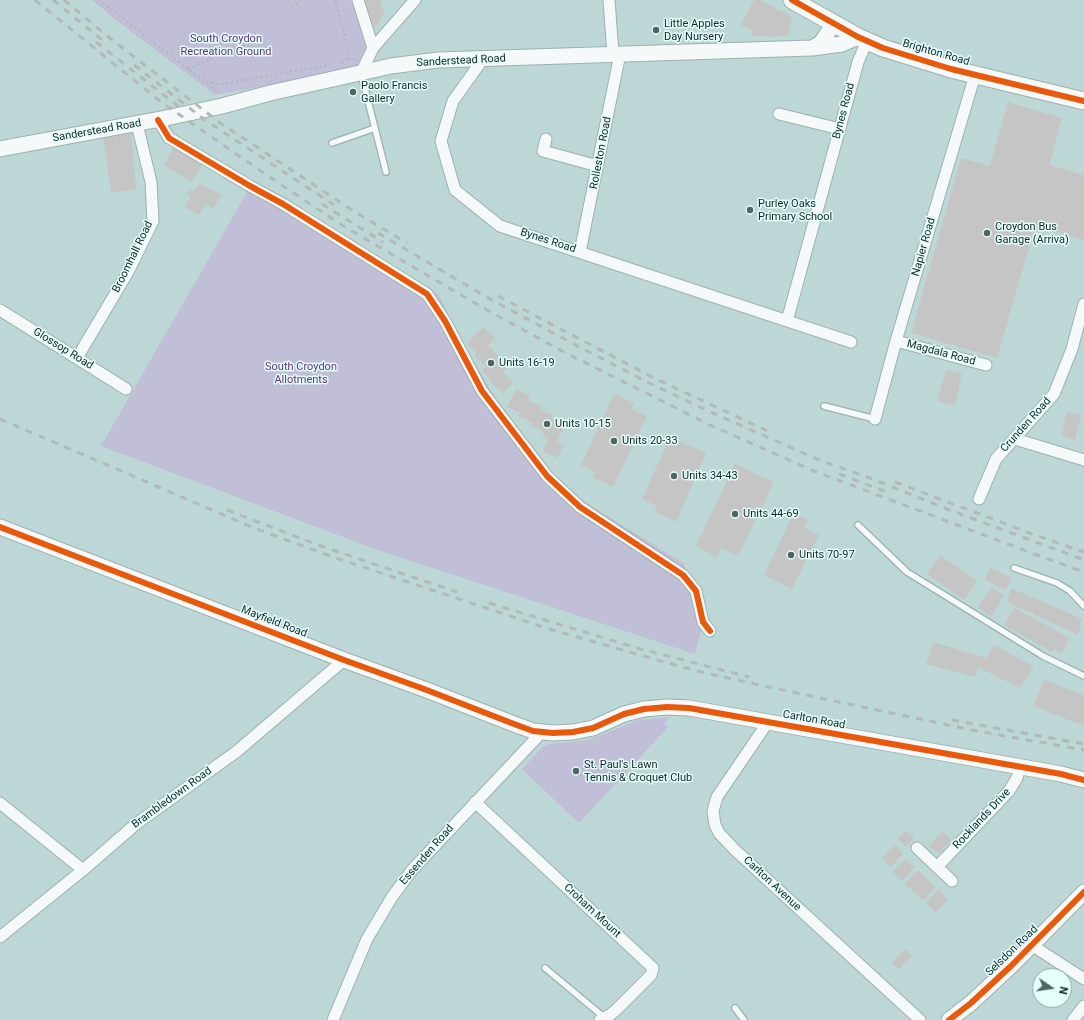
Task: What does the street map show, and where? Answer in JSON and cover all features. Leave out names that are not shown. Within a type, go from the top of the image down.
[{"type":"main road","name":"Brighton Road","points":[[792,0],[863,39],[898,53],[975,75],[1084,101]]},
{"type":"street","points":[[358,0],[373,48]]},
{"type":"street","points":[[364,68],[373,48],[415,0]]},
{"type":"street","name":"Rolleston Road","points":[[580,252],[598,166],[616,54],[610,0]]},
{"type":"street","points":[[812,48],[821,43],[834,23]]},
{"type":"street","name":"Sanderstead Road","points":[[0,148],[158,120],[232,103],[364,68],[438,60],[812,48],[842,44],[863,39]]},
{"type":"street","name":"Bynes Road","points":[[787,321],[840,129],[863,39]]},
{"type":"street","name":"Bynes Road","points":[[483,59],[453,101],[441,141],[455,190],[500,226],[851,342]]},
{"type":"street","name":"Napier Road","points":[[875,419],[896,341],[975,75]]},
{"type":"street","points":[[779,114],[840,129]]},
{"type":"street","points":[[158,120],[169,138],[250,186],[284,204],[427,294],[445,321],[482,391],[547,476],[580,507],[683,575],[696,592],[703,622],[710,631]]},
{"type":"street","name":"Broomhall Road","points":[[77,358],[128,272],[153,221],[151,182],[137,124]]},
{"type":"street","points":[[546,139],[543,151],[598,166]]},
{"type":"street","name":"Crunden Road","points":[[979,499],[996,459],[1054,394],[1072,349],[1084,304]]},
{"type":"street","name":"Glossop Road","points":[[0,310],[126,389]]},
{"type":"street","name":"Magdala Road","points":[[896,341],[986,365]]},
{"type":"street","points":[[1015,439],[1084,460]]},
{"type":"street","name":"Mayfield Road","points":[[0,527],[344,660],[514,724],[542,732]]},
{"type":"street","name":"Brambledown Road","points":[[0,937],[83,870],[136,824],[236,752],[344,660]]},
{"type":"street","name":"Carlton Road","points":[[542,732],[561,733],[581,731],[593,728],[637,710],[658,707],[690,708],[1061,774],[1084,780]]},
{"type":"street","name":"Carlton Avenue","points":[[768,722],[717,797],[713,811],[715,825],[719,833],[735,850],[920,1020]]},
{"type":"street","name":"Essenden Road","points":[[333,1020],[367,939],[392,897],[412,870],[542,732]]},
{"type":"street","name":"Rocklands Drive","points":[[937,867],[1009,791],[1014,783],[1020,767]]},
{"type":"street","name":"Croham Mount","points":[[475,802],[653,968],[651,975],[616,1010],[602,1019]]},
{"type":"street","points":[[0,803],[83,870]]},
{"type":"street","points":[[918,848],[952,881]]},
{"type":"street","name":"Selsdon Road","points":[[955,1018],[1033,946],[1084,892]]},
{"type":"street","points":[[1033,946],[1084,979]]},
{"type":"street","points":[[1073,1020],[1084,1006]]},
{"type":"lane","points":[[364,68],[375,128],[386,172]]},
{"type":"lane","points":[[332,143],[375,128]]},
{"type":"lane","points":[[824,406],[875,419]]},
{"type":"lane","points":[[858,525],[907,572],[1044,656],[1084,676]]},
{"type":"lane","points":[[1014,568],[1057,583],[1070,591],[1084,606]]},
{"type":"lane","points":[[544,968],[602,1019]]},
{"type":"lane","points":[[735,1008],[744,1020]]},
{"type":"path","points":[[99,0],[232,103]]},
{"type":"path","points":[[292,7],[301,0]]},
{"type":"path","points":[[335,0],[349,52],[348,58],[343,63],[336,64]]},
{"type":"path","points":[[188,69],[256,41]]},
{"type":"path","points":[[348,58],[364,68]]},
{"type":"path","points":[[201,79],[210,83],[222,84],[329,65]]},
{"type":"green space","name":"South Croydon Recreation Ground","points":[[92,0],[353,0],[368,47],[358,66],[215,95]]},
{"type":"green space","name":"South Croydon Allotments","points":[[253,182],[439,295],[457,333],[500,406],[567,491],[683,563],[706,612],[695,654],[375,549],[101,446]]},
{"type":"green space","name":"St. Paul's Lawn Tennis & Croquet Club","points":[[670,717],[664,723],[668,727],[579,823],[522,769],[542,748],[548,744],[588,740],[639,720]]},
{"type":"building","points":[[360,0],[380,0],[385,16],[381,17],[379,20],[379,25],[374,26],[375,29],[370,30]]},
{"type":"building","points":[[754,0],[760,0],[775,7],[774,9],[790,14],[792,18],[789,34],[784,37],[752,36],[752,30],[741,25]]},
{"type":"building","name":"Croydon Bus Garage (Arriva)","points":[[1008,102],[1062,118],[1049,165],[1084,175],[1084,240],[1035,226],[997,358],[911,333],[961,158],[990,166]]},
{"type":"building","points":[[131,131],[136,189],[111,193],[103,136]]},
{"type":"building","points":[[174,147],[203,164],[192,182],[164,165]]},
{"type":"building","points":[[199,183],[221,195],[213,209],[206,204],[199,215],[185,207],[191,196],[187,194],[190,188],[194,191]]},
{"type":"building","name":"Units 16-19","points":[[483,327],[495,338],[488,346],[499,356],[496,359],[506,368],[503,372],[513,382],[503,393],[490,382],[492,380],[482,371],[486,367],[474,356],[477,353],[467,344]]},
{"type":"building","points":[[946,370],[962,374],[955,405],[937,401]]},
{"type":"building","name":"Units 10-15","points":[[516,389],[530,396],[528,400],[542,406],[540,410],[553,415],[551,419],[565,425],[557,442],[564,445],[557,458],[543,451],[548,438],[542,435],[544,432],[531,426],[533,423],[518,416],[520,413],[507,407]]},
{"type":"building","name":"Units 20-33","points":[[614,394],[634,403],[631,409],[647,416],[613,487],[593,477],[596,472],[581,465]]},
{"type":"building","points":[[1067,412],[1081,415],[1075,440],[1061,436]]},
{"type":"building","name":"Units 34-43","points":[[670,437],[706,453],[676,522],[655,512],[657,506],[642,499]]},
{"type":"building","name":"Units 44-69","points":[[735,464],[774,482],[738,556],[721,548],[717,557],[696,546]]},
{"type":"building","name":"Units 70-97","points":[[794,513],[808,520],[804,528],[819,535],[792,589],[764,575]]},
{"type":"building","points":[[940,555],[977,581],[964,600],[927,574]]},
{"type":"building","points":[[990,568],[1012,578],[1006,590],[985,580]]},
{"type":"building","points":[[991,587],[1004,595],[991,617],[978,608]]},
{"type":"building","points":[[1011,588],[1082,619],[1078,635],[1007,602]]},
{"type":"building","points":[[1014,608],[1070,638],[1062,653],[1054,649],[1052,652],[1004,625]]},
{"type":"building","points":[[933,642],[986,658],[994,645],[1033,666],[1020,688],[978,667],[975,677],[926,664]]},
{"type":"building","points":[[1044,680],[1084,695],[1084,726],[1033,706]]},
{"type":"building","points":[[625,765],[629,769],[621,777],[618,773]]},
{"type":"building","points":[[906,830],[914,838],[906,847],[898,839]]},
{"type":"building","points":[[942,831],[951,840],[940,853],[938,853],[929,846]]},
{"type":"building","points":[[895,844],[903,854],[891,867],[882,858]]},
{"type":"building","points":[[905,859],[915,867],[902,881],[892,872]]},
{"type":"building","points":[[918,870],[936,887],[923,901],[905,884]]},
{"type":"building","points":[[938,889],[948,899],[936,913],[926,903]]},
{"type":"building","points":[[905,949],[912,955],[899,969],[892,963]]},
{"type":"railway","points":[[35,0],[161,102],[268,176],[345,227],[485,309],[564,352],[710,425],[814,471],[1084,572]]},
{"type":"railway","points":[[53,0],[106,43]]},
{"type":"railway","points":[[64,0],[111,39],[219,122],[355,212],[407,243]]},
{"type":"railway","points":[[96,42],[178,106]]},
{"type":"railway","points":[[134,65],[205,120],[334,205]]},
{"type":"railway","points":[[322,204],[383,242]]},
{"type":"railway","points":[[378,233],[490,299],[570,342],[651,384],[715,414],[819,460],[1084,560]]},
{"type":"railway","points":[[498,296],[654,378],[772,433]]},
{"type":"railway","points":[[0,419],[254,528],[333,557],[549,629],[718,676],[977,731],[1084,750]]},
{"type":"railway","points":[[839,474],[887,492]]},
{"type":"railway","points":[[895,482],[1084,552]]},
{"type":"railway","points":[[227,510],[318,545],[457,592]]},
{"type":"railway","points":[[489,603],[637,648],[749,677]]},
{"type":"railway","points":[[952,720],[1084,744]]},
{"type":"cycle path","points":[[792,0],[858,37],[883,48],[951,69],[1084,101]]},
{"type":"cycle path","points":[[158,120],[169,138],[283,204],[427,294],[445,321],[482,391],[547,476],[580,507],[683,575],[696,591],[703,622],[710,631]]},
{"type":"cycle path","points":[[0,527],[344,660],[533,731],[553,733],[573,732],[593,728],[624,714],[644,709],[667,707],[689,708],[1061,774],[1084,780]]},
{"type":"cycle path","points":[[949,1020],[971,1003],[1011,966],[1084,892]]},
{"type":"place","name":"Little Apples Day Nursery","points":[[656,30]]},
{"type":"place","name":"Paolo Francis Gallery","points":[[353,92]]},
{"type":"place","name":"Purley Oaks Primary School","points":[[750,210]]},
{"type":"place","name":"Croydon Bus Garage (Arriva)","points":[[987,233]]},
{"type":"place","name":"Units 16-19","points":[[491,363]]},
{"type":"place","name":"Units 10-15","points":[[547,424]]},
{"type":"place","name":"Units 20-33","points":[[614,441]]},
{"type":"place","name":"Units 34-43","points":[[674,476]]},
{"type":"place","name":"Units 44-69","points":[[735,514]]},
{"type":"place","name":"Units 70-97","points":[[791,555]]},
{"type":"place","name":"St. Paul's Lawn Tennis & Croquet Club","points":[[576,771]]}]
